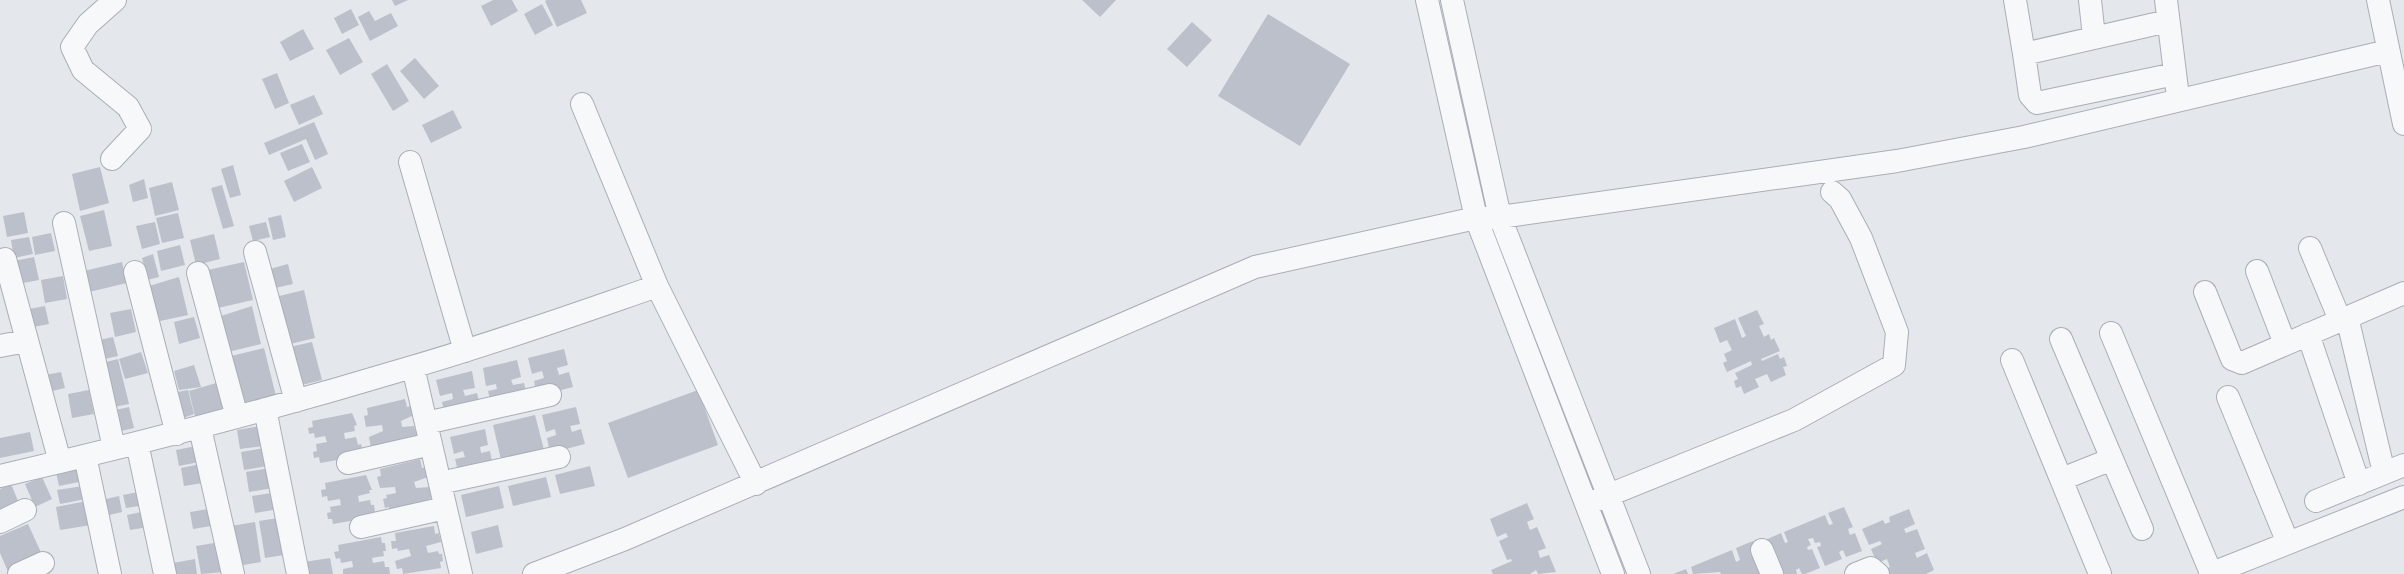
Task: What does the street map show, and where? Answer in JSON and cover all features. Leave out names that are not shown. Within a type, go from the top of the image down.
[{"type":"street","points":[[112,159],[140,129],[128,107],[83,70],[72,47],[88,24],[115,0]]},
{"type":"street","points":[[1427,0],[1476,218],[1613,574]]},
{"type":"street","points":[[1452,0],[1500,217],[1639,574]]},
{"type":"street","points":[[2015,0],[2030,95],[2037,103],[2175,74]]},
{"type":"street","points":[[2090,0],[2094,37]]},
{"type":"street","points":[[2166,0],[2175,74],[2180,101]]},
{"type":"street","points":[[2378,0],[2404,124]]},
{"type":"street","points":[[2024,54],[2168,21]]},
{"type":"street","points":[[534,574],[625,539],[756,484],[1255,267],[1476,218],[1500,217],[1898,162],[2024,137],[2388,51]]},
{"type":"street","points":[[582,104],[657,286],[756,484]]},
{"type":"street","points":[[410,162],[465,351]]},
{"type":"street","points":[[1586,505],[1607,495],[1794,420],[1894,365],[1897,332],[1861,238],[1840,199],[1832,192]]},
{"type":"street","points":[[64,223],[114,448]]},
{"type":"street","points":[[2310,248],[2344,319],[2380,475],[2383,506]]},
{"type":"street","points":[[255,252],[296,401]]},
{"type":"street","points":[[5,260],[6,286],[27,341],[60,462]]},
{"type":"street","points":[[2257,271],[2285,344]]},
{"type":"street","points":[[135,272],[177,434]]},
{"type":"street","points":[[198,273],[237,417]]},
{"type":"street","points":[[0,476],[177,434],[265,410],[465,351],[657,286]]},
{"type":"street","points":[[2205,292],[2232,359],[2242,363],[2404,292]]},
{"type":"street","points":[[2111,333],[2210,574],[2404,497]]},
{"type":"street","points":[[2308,334],[2380,475]]},
{"type":"street","points":[[2062,339],[2142,529]]},
{"type":"street","points":[[0,346],[27,341]]},
{"type":"street","points":[[2012,360],[2100,574]]},
{"type":"street","points":[[413,367],[461,574]]},
{"type":"street","points":[[426,423],[550,395]]},
{"type":"street","points":[[2228,397],[2288,543]]},
{"type":"street","points":[[265,410],[298,574]]},
{"type":"street","points":[[200,428],[232,574]]},
{"type":"street","points":[[137,443],[165,574]]},
{"type":"street","points":[[348,463],[431,444]]},
{"type":"street","points":[[85,456],[110,574]]},
{"type":"street","points":[[440,482],[559,457]]},
{"type":"street","points":[[2062,480],[2112,459]]},
{"type":"street","points":[[2316,501],[2380,475]]},
{"type":"street","points":[[361,526],[445,508]]},
{"type":"street","points":[[0,522],[25,510]]},
{"type":"street","points":[[1762,550],[1772,574]]},
{"type":"street","points":[[19,574],[43,563]]},
{"type":"street","points":[[1856,574],[1871,568],[1878,574]]},
{"type":"building","points":[[392,0],[408,0],[395,6]]},
{"type":"building","points":[[493,0],[512,0],[518,11],[491,26],[481,6]]},
{"type":"building","points":[[581,0],[587,13],[557,27],[545,1]]},
{"type":"building","points":[[1082,0],[1116,0],[1100,17]]},
{"type":"building","points":[[542,4],[553,25],[535,35],[524,14]]},
{"type":"building","points":[[351,9],[359,25],[342,34],[334,18]]},
{"type":"building","points":[[369,11],[375,21],[391,13],[398,26],[370,41],[358,17]]},
{"type":"building","points":[[1268,14],[1350,64],[1300,146],[1218,96]]},
{"type":"building","points":[[1192,22],[1212,40],[1187,67],[1167,49]]},
{"type":"building","points":[[303,29],[314,49],[290,61],[280,42]]},
{"type":"building","points":[[349,38],[363,62],[340,75],[326,50]]},
{"type":"building","points":[[415,58],[439,86],[424,99],[400,71]]},
{"type":"building","points":[[387,64],[409,101],[393,111],[371,74]]},
{"type":"building","points":[[277,73],[289,103],[275,109],[262,79]]},
{"type":"building","points":[[314,95],[323,114],[299,125],[290,105]]},
{"type":"building","points":[[453,110],[462,128],[431,143],[422,125]]},
{"type":"building","points":[[314,122],[328,154],[315,160],[306,139],[269,155],[264,143]]},
{"type":"building","points":[[302,144],[310,162],[288,171],[280,153]]},
{"type":"building","points":[[233,165],[241,195],[230,198],[221,169]]},
{"type":"building","points":[[100,167],[109,203],[80,211],[72,174]]},
{"type":"building","points":[[312,167],[322,188],[294,202],[284,181]]},
{"type":"building","points":[[144,179],[148,198],[133,202],[129,185]]},
{"type":"building","points":[[172,182],[179,210],[155,216],[149,188]]},
{"type":"building","points":[[222,185],[234,226],[223,229],[211,188]]},
{"type":"building","points":[[104,210],[112,246],[89,251],[80,216]]},
{"type":"building","points":[[24,212],[28,233],[7,237],[3,216]]},
{"type":"building","points":[[178,213],[184,238],[162,243],[156,218]]},
{"type":"building","points":[[281,215],[286,237],[273,240],[268,218]]},
{"type":"building","points":[[155,222],[160,244],[142,249],[136,226]]},
{"type":"building","points":[[266,222],[270,237],[253,241],[249,226]]},
{"type":"building","points":[[51,233],[55,251],[35,255],[32,237]]},
{"type":"building","points":[[214,234],[220,259],[196,265],[190,240]]},
{"type":"building","points":[[29,237],[33,254],[14,258],[11,240]]},
{"type":"building","points":[[180,245],[185,265],[161,271],[157,251]]},
{"type":"building","points":[[153,254],[159,277],[147,280],[142,258]]},
{"type":"building","points":[[34,257],[39,280],[18,284],[14,261]]},
{"type":"building","points":[[122,262],[127,283],[89,292],[84,271]]},
{"type":"building","points":[[244,262],[253,300],[218,308],[208,270]]},
{"type":"building","points":[[288,264],[293,284],[271,289],[266,270]]},
{"type":"building","points":[[63,276],[67,299],[45,303],[41,280]]},
{"type":"building","points":[[179,277],[188,315],[160,321],[149,286]]},
{"type":"building","points":[[304,290],[315,338],[282,346],[271,298]]},
{"type":"building","points":[[45,306],[49,324],[28,328],[24,310]]},
{"type":"building","points":[[252,306],[261,344],[228,352],[218,317]]},
{"type":"building","points":[[131,309],[136,332],[115,337],[110,313]]},
{"type":"building","points":[[1757,310],[1764,324],[1759,326],[1764,337],[1769,334],[1771,340],[1774,338],[1780,351],[1761,359],[1762,361],[1778,354],[1780,359],[1784,357],[1787,366],[1783,367],[1786,375],[1771,382],[1767,374],[1755,379],[1759,387],[1744,394],[1741,386],[1736,388],[1734,381],[1738,379],[1735,373],[1752,365],[1751,361],[1727,372],[1723,363],[1727,361],[1724,354],[1732,350],[1727,340],[1720,343],[1714,328],[1735,319],[1742,338],[1746,336],[1738,318]]},
{"type":"building","points":[[194,317],[200,338],[179,344],[174,322]]},
{"type":"building","points":[[113,337],[118,356],[100,360],[95,341]]},
{"type":"building","points":[[312,342],[322,380],[294,387],[285,348]]},
{"type":"building","points":[[264,348],[276,396],[241,403],[227,357]]},
{"type":"building","points":[[564,349],[568,365],[557,368],[559,375],[569,372],[573,387],[537,396],[534,381],[544,378],[542,371],[532,374],[528,358]]},
{"type":"building","points":[[141,352],[148,373],[125,379],[119,359]]},
{"type":"building","points":[[118,359],[129,404],[109,408],[98,364]]},
{"type":"building","points":[[517,360],[521,377],[511,380],[513,385],[524,383],[528,399],[492,408],[488,391],[497,389],[496,384],[486,386],[483,368]]},
{"type":"building","points":[[194,365],[201,387],[179,390],[174,371]]},
{"type":"building","points":[[472,371],[475,388],[463,390],[465,396],[477,393],[481,409],[446,418],[442,402],[453,399],[452,393],[440,396],[436,380]]},
{"type":"building","points":[[61,372],[65,388],[44,393],[40,376]]},
{"type":"building","points":[[223,381],[228,409],[195,416],[189,391]]},
{"type":"building","points":[[89,390],[94,414],[72,418],[68,394]]},
{"type":"building","points":[[188,390],[194,414],[183,418],[178,392]]},
{"type":"building","points":[[698,390],[718,445],[628,478],[608,423]]},
{"type":"building","points":[[405,399],[407,407],[411,406],[414,415],[401,421],[402,427],[414,426],[417,436],[371,447],[369,437],[383,431],[382,425],[366,427],[364,416],[368,415],[367,408]]},
{"type":"building","points":[[129,407],[134,428],[117,432],[111,411]]},
{"type":"building","points":[[576,407],[580,424],[570,426],[572,432],[581,429],[585,444],[550,453],[547,438],[556,435],[555,429],[546,432],[542,415]]},
{"type":"building","points":[[352,413],[357,425],[354,426],[355,431],[344,433],[345,439],[356,437],[358,445],[361,444],[363,452],[360,456],[320,463],[319,457],[314,458],[313,452],[317,451],[316,444],[327,442],[325,436],[315,438],[314,433],[309,434],[308,428],[313,427],[312,421]]},
{"type":"building","points":[[535,415],[545,454],[502,464],[493,425]]},
{"type":"building","points":[[260,426],[263,446],[240,449],[237,430]]},
{"type":"building","points":[[485,429],[488,445],[480,447],[481,453],[490,451],[493,467],[459,475],[455,459],[465,457],[463,451],[454,454],[450,437]]},
{"type":"building","points":[[30,432],[34,451],[0,458],[0,438]]},
{"type":"building","points":[[196,446],[199,462],[179,466],[176,450]]},
{"type":"building","points":[[264,448],[267,466],[244,470],[241,452]]},
{"type":"building","points":[[420,459],[422,468],[426,467],[428,477],[414,482],[416,488],[431,487],[433,497],[429,499],[431,505],[391,515],[389,507],[385,508],[383,499],[387,498],[386,495],[396,493],[395,487],[380,488],[377,477],[381,476],[380,469]]},
{"type":"building","points":[[200,464],[203,483],[184,486],[181,468]]},
{"type":"building","points":[[590,466],[595,486],[560,494],[555,475]]},
{"type":"building","points":[[81,467],[84,481],[59,486],[56,472]]},
{"type":"building","points":[[270,468],[273,488],[249,492],[246,472]]},
{"type":"building","points":[[366,475],[372,490],[369,490],[370,493],[358,496],[359,502],[370,500],[371,505],[374,505],[375,513],[373,517],[333,524],[332,519],[328,519],[327,513],[331,512],[330,507],[341,505],[340,499],[328,501],[327,496],[322,497],[321,490],[326,489],[325,483]]},
{"type":"building","points":[[42,477],[52,499],[35,507],[25,484]]},
{"type":"building","points":[[546,477],[551,497],[513,506],[508,486]]},
{"type":"building","points":[[11,484],[21,508],[0,518],[0,489]]},
{"type":"building","points":[[83,486],[86,499],[60,504],[57,490]]},
{"type":"building","points":[[499,486],[504,508],[466,517],[461,495]]},
{"type":"building","points":[[143,491],[145,505],[126,508],[123,495]]},
{"type":"building","points":[[271,493],[273,510],[255,513],[252,496]]},
{"type":"building","points":[[119,496],[122,512],[105,516],[102,500]]},
{"type":"building","points":[[87,501],[91,525],[60,530],[56,507]]},
{"type":"building","points":[[1527,503],[1534,519],[1527,522],[1530,530],[1537,527],[1546,548],[1538,551],[1540,558],[1549,555],[1556,572],[1538,574],[1536,570],[1530,574],[1493,574],[1491,570],[1512,561],[1511,559],[1507,560],[1499,541],[1508,537],[1506,533],[1497,537],[1490,519]]},
{"type":"building","points":[[1844,507],[1853,527],[1848,529],[1850,535],[1855,533],[1862,551],[1846,557],[1843,550],[1839,552],[1842,559],[1825,566],[1817,547],[1821,546],[1820,542],[1815,543],[1813,538],[1808,539],[1811,545],[1807,547],[1808,550],[1812,549],[1820,568],[1805,574],[1802,574],[1799,568],[1796,570],[1797,574],[1777,574],[1763,541],[1781,533],[1785,543],[1788,542],[1784,532],[1825,515],[1829,525],[1833,524],[1828,513]]},
{"type":"building","points":[[208,509],[211,526],[193,529],[190,512]]},
{"type":"building","points":[[1909,509],[1915,524],[1904,529],[1906,533],[1917,529],[1925,549],[1915,553],[1917,558],[1927,553],[1934,570],[1926,574],[1881,574],[1880,571],[1890,567],[1887,559],[1877,563],[1871,549],[1882,544],[1880,541],[1869,545],[1862,529],[1883,520],[1885,524],[1890,522],[1889,517]]},
{"type":"building","points":[[146,511],[148,527],[130,530],[127,515]]},
{"type":"building","points":[[278,518],[284,555],[265,558],[259,521]]},
{"type":"building","points":[[255,522],[261,562],[238,566],[231,526]]},
{"type":"building","points":[[28,524],[44,559],[9,574],[0,553],[0,536]]},
{"type":"building","points":[[498,525],[503,547],[476,554],[471,532]]},
{"type":"building","points":[[434,526],[435,534],[439,533],[441,542],[426,546],[428,553],[438,551],[439,554],[442,554],[443,561],[440,562],[441,568],[403,574],[402,568],[397,569],[395,561],[411,556],[409,549],[398,551],[397,548],[392,549],[391,541],[396,541],[395,533]]},
{"type":"building","points":[[381,537],[382,543],[385,543],[386,551],[383,551],[384,556],[372,558],[373,563],[384,561],[385,567],[389,567],[390,574],[343,574],[343,569],[353,567],[352,561],[341,563],[340,558],[336,559],[334,552],[339,551],[338,545]]},
{"type":"building","points":[[1753,541],[1762,563],[1756,565],[1758,570],[1764,568],[1767,574],[1721,574],[1720,572],[1693,574],[1691,567],[1732,550],[1736,562],[1740,560],[1736,548]]},
{"type":"building","points":[[220,542],[225,572],[201,574],[196,546]]},
{"type":"building","points":[[330,558],[333,574],[306,574],[304,562]]},
{"type":"building","points":[[195,559],[197,574],[175,574],[173,563]]},
{"type":"building","points":[[1686,569],[1688,574],[1673,574]]}]
